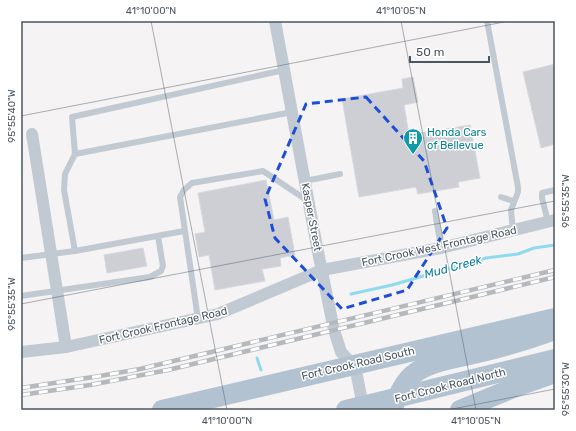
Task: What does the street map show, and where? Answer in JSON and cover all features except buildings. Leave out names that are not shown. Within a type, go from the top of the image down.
[{"type":"main road","name":"Fort Crook Road South","points":[[162,410],[555,318]]},
{"type":"main road","points":[[394,404],[408,379],[416,372],[426,367],[437,363],[494,350],[555,330]]},
{"type":"main road","name":"Fort Crook Road North","points":[[354,408],[394,404],[555,359]]},
{"type":"main road","points":[[460,410],[518,386],[555,373]]},
{"type":"street","name":"Kasper Street","points":[[275,21],[322,270],[338,344],[340,352],[353,365],[357,376],[354,408]]},
{"type":"street","points":[[32,134],[66,347]]},
{"type":"street","name":"Fort Crook West Frontage Road","points":[[322,270],[441,248],[552,221]]},
{"type":"street","name":"Fort Crook Frontage Road","points":[[21,352],[66,347],[198,319],[228,311],[322,270]]},
{"type":"lane","points":[[487,21],[518,188],[518,192],[510,210],[513,231]]},
{"type":"lane","points":[[75,251],[64,190],[65,174],[75,154],[72,117],[284,70]]},
{"type":"lane","points":[[75,154],[292,112]]},
{"type":"lane","points":[[198,319],[180,197],[184,190],[192,183],[263,171],[309,201]]},
{"type":"lane","points":[[305,181],[340,174]]},
{"type":"lane","points":[[552,221],[542,198],[542,193],[555,190]]},
{"type":"lane","points":[[502,197],[513,202]]},
{"type":"lane","points":[[435,211],[441,248]]},
{"type":"lane","points":[[21,258],[75,251],[184,231]]},
{"type":"lane","points":[[21,296],[150,277],[161,271],[163,266],[158,236]]},
{"type":"highlighted area","points":[[366,97],[424,161],[447,228],[407,290],[342,309],[275,238],[265,199],[306,104]]},
{"type":"waterway","name":"Mud Creek","points":[[351,294],[392,285],[486,258],[518,254],[534,248],[555,245]]},
{"type":"waterway","name":"Mud Creek","points":[[257,358],[261,370]]},
{"type":"railway","points":[[21,388],[140,369],[555,270]]},
{"type":"railway","points":[[21,395],[90,385],[168,370],[555,277]]},
{"type":"place","name":"Honda Cars of Bellevue","points":[[413,155]]}]
